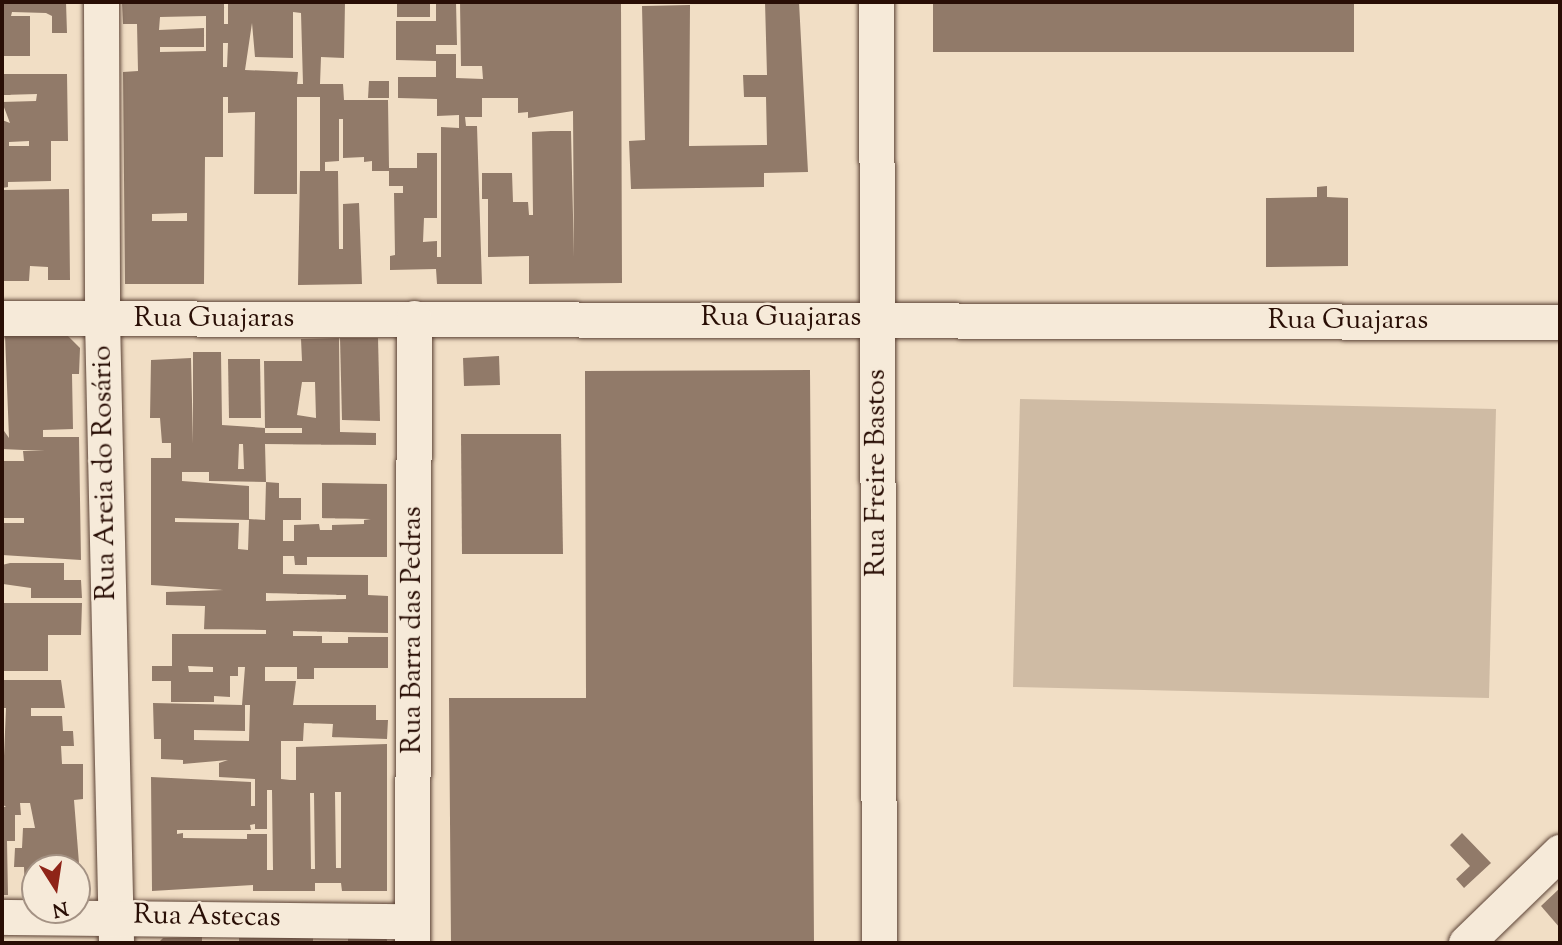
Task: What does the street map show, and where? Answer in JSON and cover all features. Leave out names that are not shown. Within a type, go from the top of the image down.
[{"type":"street","name":"Rua Areia do Rosário","points":[[101,2],[102,319],[115,929]]},
{"type":"street","name":"Rua Freire Bastos","points":[[876,2],[879,943]]},
{"type":"street","name":"Rua Guajaras","points":[[2,318],[876,318],[1560,322]]},
{"type":"street","name":"Rua Barra das Pedras","points":[[412,932],[414,318]]},
{"type":"street","points":[[1466,943],[1560,852]]},
{"type":"street","name":"Rua Astecas","points":[[2,917],[115,929],[412,932]]},
{"type":"shaded area","points":[[1020,399],[1496,409],[1489,698],[1013,687]]},
{"type":"building","points":[[2,2],[66,2],[67,33],[52,33],[52,16],[46,13],[12,12],[11,16],[30,16],[30,56],[2,56]]},
{"type":"building","points":[[122,2],[224,2],[224,24],[228,24],[228,2],[345,2],[344,58],[321,57],[320,84],[343,84],[344,100],[388,100],[389,168],[417,168],[417,153],[437,153],[437,218],[424,218],[423,242],[437,241],[437,257],[441,257],[441,127],[459,128],[459,115],[437,116],[437,99],[398,98],[398,77],[436,77],[436,61],[396,60],[396,21],[436,21],[436,2],[456,2],[457,45],[436,45],[436,54],[456,54],[456,78],[483,79],[482,66],[461,66],[460,2],[621,2],[622,283],[529,284],[529,256],[488,257],[488,199],[482,199],[482,173],[512,173],[513,202],[528,202],[529,215],[533,215],[532,132],[571,131],[574,257],[573,111],[528,118],[528,112],[518,113],[518,98],[482,98],[482,117],[465,117],[466,126],[477,126],[482,284],[437,284],[436,269],[390,270],[390,256],[395,255],[394,193],[403,193],[403,186],[389,186],[389,171],[372,171],[372,161],[364,162],[364,157],[343,158],[343,119],[339,119],[339,161],[325,162],[325,171],[338,171],[339,249],[343,249],[343,204],[359,203],[362,284],[298,285],[300,171],[320,171],[320,97],[297,97],[297,194],[254,194],[255,112],[228,113],[228,97],[223,97],[223,157],[205,157],[204,284],[125,284],[123,72],[138,71],[137,24],[123,24]],"holes":[[[293,12],[301,13],[303,84],[297,84],[298,72],[245,70],[252,23],[255,57],[293,58]],[[206,16],[206,51],[160,52],[160,47],[204,47],[204,28],[159,30],[160,17]],[[223,43],[228,43],[227,67],[223,67]],[[187,213],[187,221],[152,221],[152,214]]]},
{"type":"building","points":[[397,2],[430,2],[430,17],[397,17]]},
{"type":"building","points":[[765,2],[799,2],[808,172],[764,173],[764,187],[631,189],[629,141],[645,140],[642,6],[690,5],[689,146],[767,145],[766,97],[744,97],[743,75],[767,75]]},
{"type":"building","points":[[933,2],[1354,2],[1354,52],[933,52]]},
{"type":"building","points":[[2,74],[67,74],[68,141],[51,141],[51,181],[8,182],[8,187],[2,188],[2,120],[10,123],[2,102],[36,101],[37,94],[2,95]],"holes":[[[29,141],[29,146],[9,146],[9,142]]]},
{"type":"building","points":[[369,81],[389,81],[389,98],[368,98]]},
{"type":"building","points":[[1327,186],[1327,197],[1348,198],[1348,266],[1266,267],[1266,198],[1317,197],[1317,187]]},
{"type":"building","points":[[69,189],[70,280],[48,280],[48,267],[30,266],[29,281],[2,281],[2,190]]},
{"type":"building","points":[[5,335],[67,335],[80,348],[79,374],[72,374],[73,429],[43,430],[43,437],[79,437],[81,560],[2,555],[2,523],[24,523],[24,518],[2,518],[2,461],[24,461],[23,451],[45,451],[2,449],[2,428],[9,438]]},
{"type":"building","points":[[339,338],[340,432],[376,433],[376,445],[265,444],[266,482],[279,483],[279,498],[301,498],[301,520],[283,520],[283,541],[294,541],[294,525],[319,524],[320,530],[332,530],[332,525],[364,524],[364,520],[371,519],[322,518],[322,483],[387,484],[387,557],[307,557],[307,565],[295,565],[294,556],[283,556],[283,574],[368,575],[368,595],[388,596],[388,633],[293,631],[293,636],[322,636],[322,643],[348,643],[348,637],[388,637],[388,668],[314,668],[314,679],[297,679],[297,667],[265,667],[265,681],[296,681],[293,705],[376,705],[376,720],[388,720],[387,739],[332,737],[333,724],[304,723],[303,741],[281,741],[281,779],[290,780],[296,780],[296,747],[387,744],[387,891],[342,891],[341,883],[315,883],[315,891],[253,891],[253,885],[152,891],[151,777],[251,782],[251,806],[255,806],[255,779],[219,777],[219,763],[228,760],[183,764],[183,760],[161,759],[161,739],[154,739],[153,703],[242,705],[245,667],[238,667],[238,676],[230,676],[230,697],[214,696],[214,702],[171,702],[171,681],[152,681],[152,666],[172,666],[172,634],[266,634],[266,630],[204,629],[205,606],[166,605],[166,592],[224,590],[151,585],[151,458],[171,458],[171,443],[162,443],[160,418],[150,418],[151,360],[191,358],[193,444],[193,352],[221,352],[222,425],[265,428],[264,361],[302,361],[301,339]],"holes":[[[302,382],[315,382],[316,418],[297,415]],[[265,428],[302,428],[302,433],[265,433]],[[239,444],[243,444],[244,469],[238,469]],[[182,472],[209,472],[209,481],[266,482],[265,520],[249,519],[249,486],[182,481]],[[175,518],[249,520],[248,550],[238,549],[239,523],[175,522]],[[266,593],[346,595],[346,599],[266,601]],[[188,666],[213,667],[213,672],[189,672]],[[245,705],[250,705],[249,741],[194,740],[194,730],[245,731]],[[267,790],[272,790],[273,870],[267,870],[267,834],[247,834],[247,839],[183,838],[183,833],[177,834],[177,830],[251,830],[250,825],[255,824],[255,829],[267,829]],[[335,792],[341,792],[341,868],[336,868]],[[310,793],[314,793],[315,869],[311,869]]]},
{"type":"building","points":[[340,338],[378,338],[380,421],[342,420]]},
{"type":"building","points":[[499,356],[500,385],[464,386],[463,358]]},
{"type":"building","points":[[228,359],[260,359],[261,418],[229,418]]},
{"type":"building","points":[[810,370],[814,943],[451,943],[449,698],[586,698],[585,371]]},
{"type":"building","points":[[461,434],[561,434],[563,554],[462,554]]},
{"type":"building","points":[[64,563],[64,580],[81,580],[82,598],[31,598],[31,588],[3,584],[2,565]]},
{"type":"building","points":[[2,603],[82,603],[81,635],[48,635],[48,671],[2,671]]},
{"type":"building","points":[[2,680],[61,680],[65,708],[31,708],[31,716],[62,716],[63,731],[73,731],[74,746],[61,746],[62,764],[83,764],[83,799],[74,800],[78,854],[21,854],[21,867],[14,867],[15,848],[22,848],[23,828],[35,828],[30,803],[20,803],[21,815],[15,815],[15,841],[7,841],[8,895],[2,895],[2,807],[6,807],[2,804],[6,708],[2,708]]},
{"type":"building","points":[[1462,833],[1491,863],[1464,888],[1456,879],[1470,866],[1450,845]]},
{"type":"building","points":[[1560,888],[1560,928],[1541,906]]},
{"type":"building","points":[[202,937],[202,943],[158,943],[163,938]]},
{"type":"building","points":[[348,937],[387,937],[387,943],[348,943]]},
{"type":"building","points":[[239,938],[313,938],[313,943],[239,943]]}]
